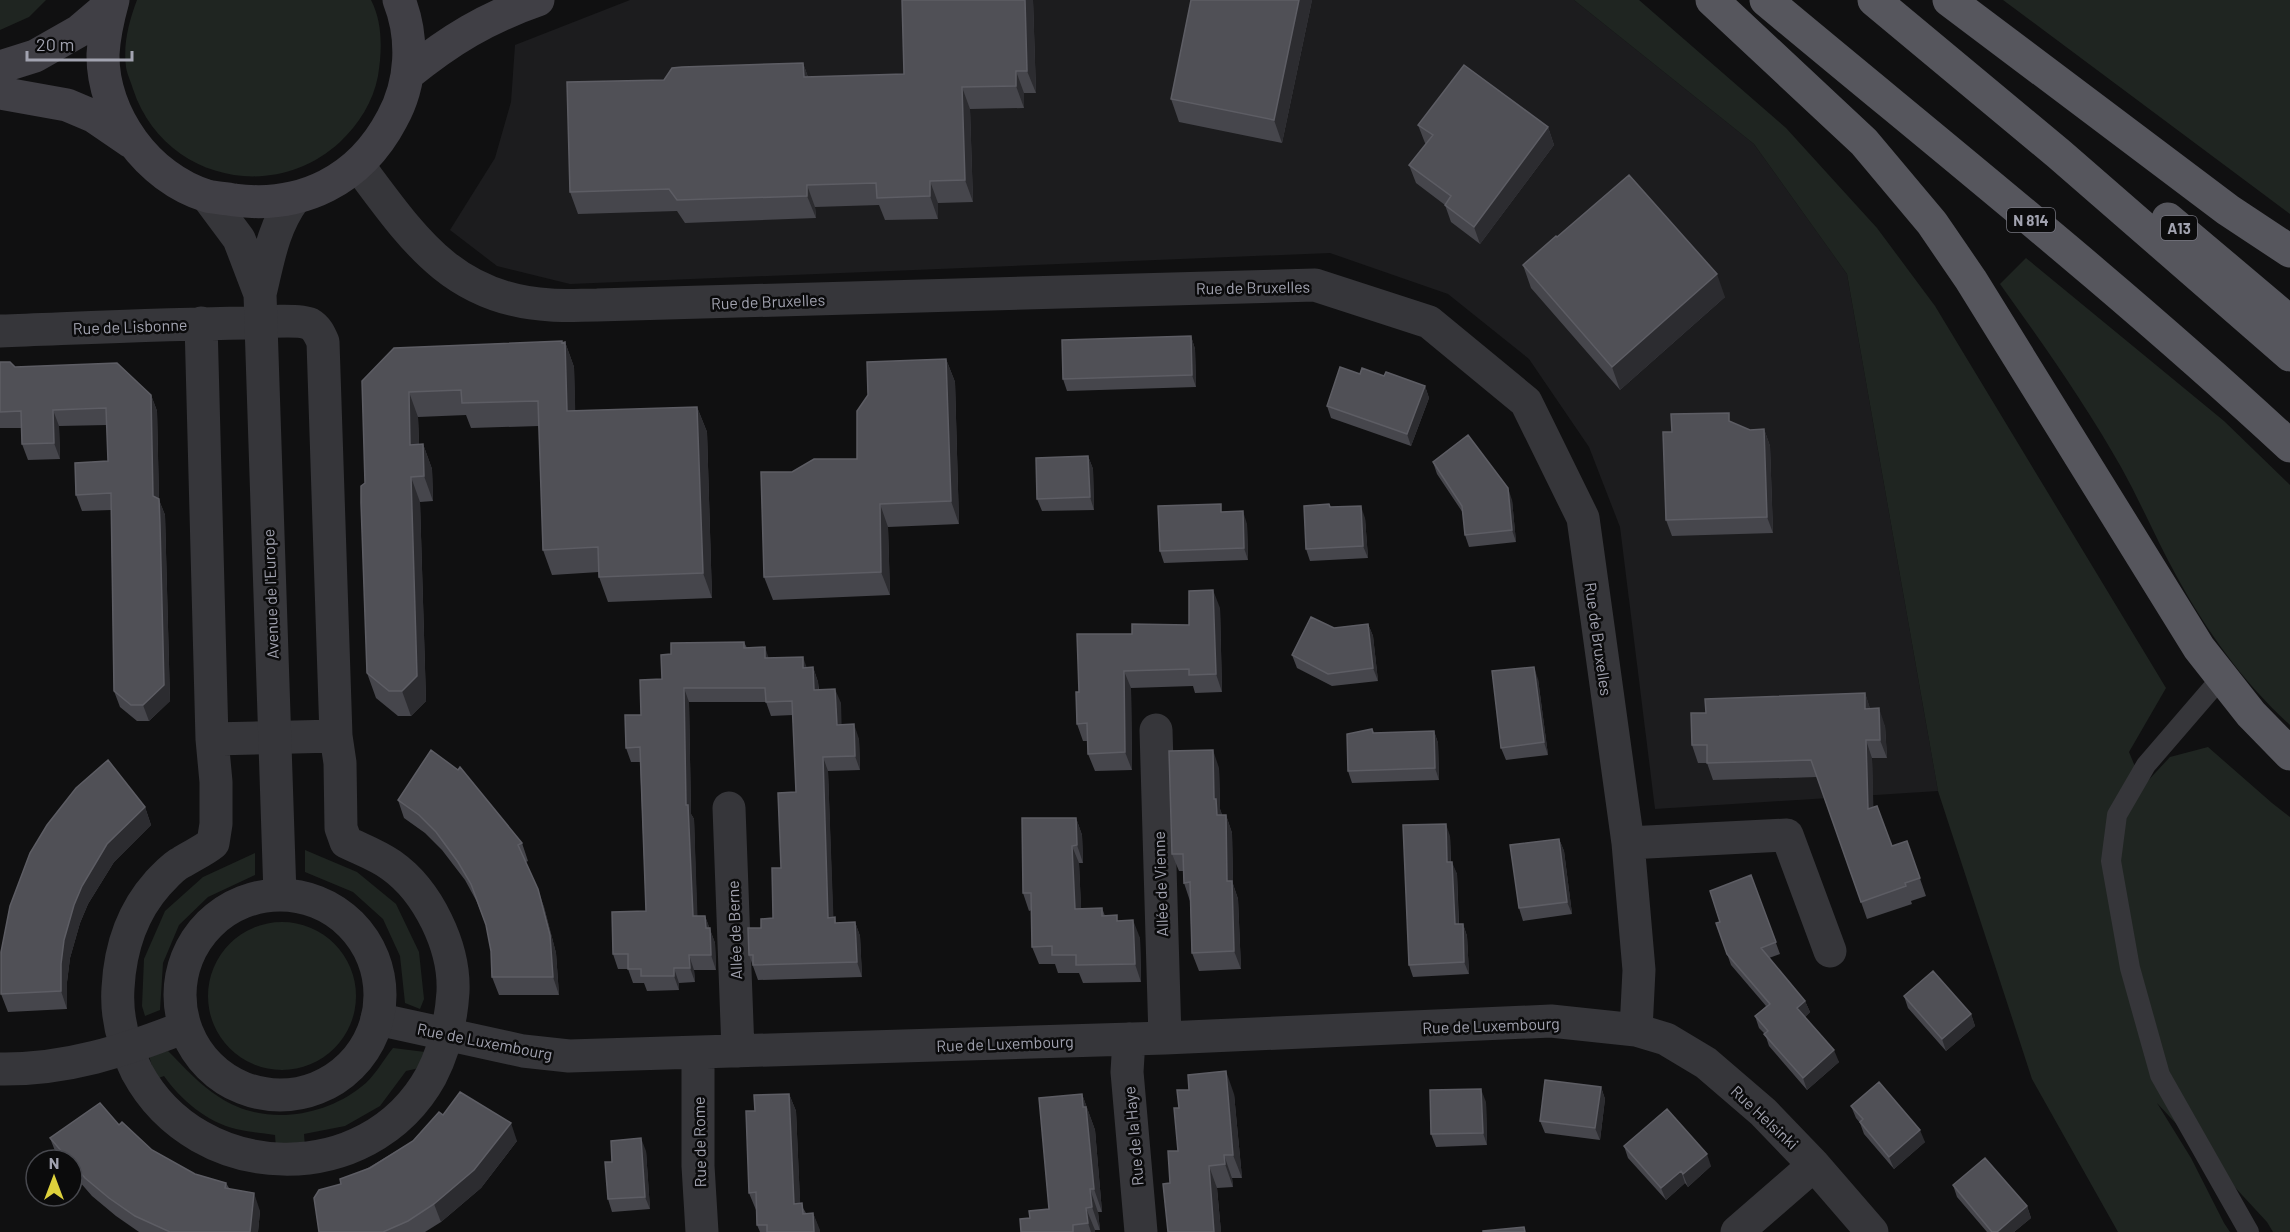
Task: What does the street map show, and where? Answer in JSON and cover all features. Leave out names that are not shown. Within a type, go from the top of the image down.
[{"type":"highway","points":[[1712,0],[1864,142],[1937,231],[1971,280],[2174,611],[2221,678],[2251,714],[2290,754]]},
{"type":"highway","name":"N 814","points":[[1766,0],[2087,267],[2184,350],[2290,446]]},
{"type":"highway","points":[[1874,0],[2058,154],[2290,355]]},
{"type":"highway","points":[[1949,0],[2228,210],[2290,252]]},
{"type":"highway","name":"A13","points":[[2058,154],[2107,168],[2290,322]]},
{"type":"main road","points":[[113,1],[107,20],[103,55],[108,90],[121,123],[137,147],[157,168],[181,184],[207,196],[248,202],[294,199],[328,186],[358,165],[382,139],[398,108],[408,74],[409,43],[404,13],[399,0]]},
{"type":"main road","points":[[408,74],[443,45],[504,12],[538,0]]},
{"type":"main road","points":[[0,67],[35,57],[79,31],[113,1]]},
{"type":"main road","points":[[0,93],[67,105],[93,116],[137,147]]},
{"type":"street","name":"Rue de Bruxelles","points":[[358,165],[408,231],[438,262],[471,284],[521,301],[550,305],[597,305],[1315,285],[1429,322],[1526,402],[1582,518],[1628,843],[1639,970],[1636,1030]]},
{"type":"street","name":"Avenue de l'Europe","points":[[207,196],[239,238],[260,308],[280,895]]},
{"type":"street","name":"Avenue de l'Europe","points":[[260,308],[279,224],[282,215],[294,199]]},
{"type":"street","name":"Rue de Lisbonne","points":[[0,331],[201,323],[260,308],[309,323],[318,332],[323,342],[336,736]]},
{"type":"street","points":[[201,323],[212,738],[216,824],[213,843],[203,852],[180,863],[157,884],[140,909],[127,938],[119,967],[117,998],[121,1029],[127,1049],[145,1086],[164,1110],[188,1130],[214,1145],[244,1155],[274,1160],[305,1159],[335,1153],[364,1141],[390,1124],[412,1102],[430,1077],[443,1049],[451,1019],[453,988],[449,957],[439,928],[425,901],[406,877],[390,864],[346,842],[341,828],[340,762],[336,736],[212,738]]},
{"type":"street","name":"Allée de Vienne","points":[[1156,730],[1165,1038]]},
{"type":"street","name":"Allée de Berne","points":[[729,808],[738,1051]]},
{"type":"street","points":[[1628,843],[1787,835],[1830,951]]},
{"type":"street","points":[[280,895],[302,897],[324,905],[343,917],[359,933],[371,953],[378,974],[380,997],[377,1019],[368,1043],[353,1063],[333,1080],[309,1090],[284,1095],[259,1093],[234,1084],[213,1069],[196,1050],[185,1027],[181,1008],[180,990],[189,953],[198,936],[211,922],[242,902],[280,895]]},
{"type":"street","name":"Rue de Luxembourg","points":[[377,1019],[523,1051],[569,1056],[1165,1038],[1551,1021],[1636,1030]]},
{"type":"street","points":[[0,1069],[45,1068],[72,1064],[127,1049],[185,1027]]},
{"type":"street","name":"Rue Helsinki","points":[[1636,1030],[1666,1039],[1706,1063],[1763,1112],[1814,1165],[1872,1232]]},
{"type":"street","name":"Rue de la Haye","points":[[1129,1039],[1127,1072],[1141,1232]]},
{"type":"street","name":"Rue de Rome","points":[[699,1053],[699,1166],[702,1232]]},
{"type":"street","points":[[1737,1232],[1814,1165]]},
{"type":"lane","points":[[2221,678],[2146,765],[2117,815],[2111,861],[2130,968],[2160,1075],[2249,1232]]},
{"type":"shaded area","points":[[0,0],[46,0],[29,17],[0,30]]},
{"type":"shaded area","points":[[137,0],[371,0],[378,18],[381,47],[378,76],[373,95],[353,128],[340,142],[313,161],[283,173],[252,176],[222,173],[193,161],[168,144],[147,119],[133,89],[125,58],[129,24]]},
{"type":"shaded area","points":[[630,0],[1574,0],[1754,144],[1847,274],[1938,791],[1655,809],[1620,527],[1589,447],[1529,359],[1448,294],[1330,253],[570,284],[497,266],[450,230],[495,158],[511,102],[515,45]]},
{"type":"shaded area","points":[[1574,0],[1639,0],[1786,128],[1877,228],[1935,306],[2166,688],[2129,752],[2143,786],[2170,757],[2208,747],[2290,817],[2290,1232],[2273,1232],[2267,1222],[2157,1103],[2191,1158],[2230,1232],[2118,1232],[2032,1079],[1938,791],[1847,274],[1754,144]]},
{"type":"shaded area","points":[[2003,0],[2290,0],[2290,214]]},
{"type":"shaded area","points":[[2026,258],[2224,421],[2290,485],[2290,725],[2257,692],[2214,637],[2170,563],[2107,443],[2063,374],[2000,284]]},
{"type":"shaded area","points":[[305,850],[357,872],[396,904],[419,952],[424,999],[420,1009],[405,1003],[400,956],[383,919],[353,892],[305,872]]},
{"type":"shaded area","points":[[255,853],[255,875],[208,897],[179,925],[163,963],[160,1010],[145,1016],[142,1006],[144,959],[165,911],[203,877]]},
{"type":"shaded area","points":[[282,922],[310,928],[334,944],[350,968],[356,996],[350,1024],[334,1048],[310,1064],[282,1070],[254,1064],[230,1048],[214,1024],[208,996],[214,968],[230,944],[254,928]]},
{"type":"shaded area","points":[[393,1048],[425,1052],[419,1068],[406,1071],[380,1106],[345,1126],[304,1134],[305,1147],[276,1149],[275,1135],[225,1126],[196,1109],[164,1076],[156,1079],[149,1056],[168,1051],[205,1087],[236,1106],[254,1112],[292,1115],[328,1106],[345,1098],[370,1079]]},
{"type":"building","points":[[902,0],[1025,0],[1027,71],[1016,71],[1016,86],[962,87],[965,180],[930,181],[930,196],[877,198],[876,183],[807,185],[807,196],[677,200],[669,189],[570,192],[567,82],[664,80],[672,68],[803,63],[804,77],[904,74]]},
{"type":"building","points":[[1191,0],[1299,0],[1274,120],[1171,99]]},
{"type":"building","points":[[1464,65],[1548,127],[1474,227],[1445,205],[1451,196],[1409,165],[1433,135],[1418,125]]},
{"type":"building","points":[[1629,175],[1717,274],[1612,367],[1523,265]]},
{"type":"building","points":[[1191,336],[1192,375],[1063,379],[1062,340]]},
{"type":"building","points":[[562,341],[562,343],[565,342],[567,411],[697,407],[703,573],[599,577],[598,547],[543,550],[538,401],[462,403],[461,390],[409,392],[410,445],[423,444],[424,476],[411,477],[417,676],[402,691],[389,691],[367,673],[361,503],[361,486],[365,483],[362,381],[394,348]]},
{"type":"building","points":[[946,359],[951,501],[880,504],[881,572],[764,577],[761,472],[792,472],[814,459],[857,459],[857,411],[868,395],[867,362]]},
{"type":"building","points":[[0,362],[10,362],[15,367],[117,363],[151,395],[153,496],[159,499],[164,685],[143,705],[131,705],[114,691],[111,493],[76,495],[75,463],[108,461],[106,408],[53,410],[54,443],[22,444],[21,411],[0,412]]},
{"type":"building","points":[[1340,367],[1360,374],[1362,368],[1384,376],[1386,372],[1425,386],[1407,434],[1327,406]]},
{"type":"building","points":[[1729,413],[1729,421],[1750,430],[1764,429],[1767,517],[1666,520],[1663,432],[1672,432],[1671,414]]},
{"type":"building","points":[[1468,435],[1508,488],[1512,530],[1465,535],[1462,506],[1433,462]]},
{"type":"building","points":[[1088,456],[1090,497],[1037,499],[1036,458]]},
{"type":"building","points":[[1221,504],[1221,512],[1243,511],[1244,548],[1160,551],[1158,506]]},
{"type":"building","points":[[1329,504],[1330,507],[1361,506],[1363,546],[1306,549],[1304,506]]},
{"type":"building","points":[[1213,590],[1216,674],[1189,675],[1189,669],[1124,671],[1125,752],[1088,754],[1087,723],[1077,724],[1076,692],[1079,692],[1077,634],[1132,634],[1132,624],[1189,625],[1189,591]]},
{"type":"building","points":[[1311,617],[1334,628],[1368,624],[1373,668],[1328,674],[1292,655]]},
{"type":"building","points":[[744,642],[744,648],[765,647],[765,658],[803,657],[803,668],[813,667],[814,690],[835,689],[837,725],[854,724],[855,756],[823,757],[828,918],[835,917],[835,923],[855,922],[857,962],[753,965],[753,955],[749,955],[748,928],[761,928],[761,919],[773,918],[772,868],[781,868],[778,793],[796,792],[792,701],[766,702],[765,688],[684,688],[686,805],[688,805],[693,916],[705,916],[706,928],[710,928],[711,955],[689,955],[690,968],[674,968],[674,976],[641,976],[641,969],[628,969],[628,954],[613,954],[612,912],[646,911],[640,747],[626,748],[625,715],[641,715],[640,680],[662,679],[661,655],[671,654],[671,643]]},
{"type":"building","points":[[1534,667],[1544,742],[1501,748],[1492,671]]},
{"type":"building","points":[[1865,693],[1865,709],[1879,708],[1880,740],[1866,740],[1868,809],[1877,806],[1892,846],[1907,841],[1920,878],[1905,883],[1906,886],[1861,902],[1811,760],[1707,763],[1707,745],[1692,745],[1691,713],[1706,713],[1705,699]]},
{"type":"building","points":[[1372,729],[1373,733],[1434,731],[1435,768],[1348,771],[1347,734]]},
{"type":"building","points":[[431,750],[458,770],[460,767],[522,843],[518,845],[538,889],[550,935],[553,977],[492,977],[491,951],[486,925],[471,884],[436,832],[419,815],[398,800]]},
{"type":"building","points":[[1213,750],[1214,799],[1216,799],[1217,815],[1226,815],[1227,881],[1232,881],[1234,951],[1192,953],[1190,882],[1184,883],[1183,854],[1172,854],[1169,751]]},
{"type":"building","points":[[108,760],[145,807],[107,844],[82,886],[64,940],[61,991],[1,994],[1,952],[10,906],[30,853],[47,825],[76,788]]},
{"type":"building","points":[[1022,818],[1076,818],[1077,845],[1072,846],[1075,909],[1102,908],[1102,916],[1117,915],[1117,921],[1133,920],[1135,964],[1076,965],[1076,955],[1052,955],[1052,946],[1032,947],[1031,893],[1023,893]]},
{"type":"building","points":[[1446,824],[1447,862],[1452,862],[1455,924],[1463,924],[1464,962],[1409,965],[1403,825]]},
{"type":"building","points":[[1559,839],[1567,902],[1519,908],[1510,845]]},
{"type":"building","points":[[1751,875],[1776,942],[1761,948],[1805,1001],[1797,1008],[1834,1050],[1803,1078],[1764,1034],[1768,1031],[1755,1016],[1770,1004],[1727,954],[1716,923],[1720,922],[1710,891]]},
{"type":"building","points":[[1933,971],[1971,1014],[1942,1039],[1904,996]]},
{"type":"building","points":[[1226,1071],[1233,1155],[1224,1155],[1225,1164],[1209,1166],[1214,1232],[1168,1232],[1163,1184],[1170,1183],[1168,1151],[1178,1151],[1174,1108],[1179,1108],[1177,1090],[1189,1090],[1188,1075]]},
{"type":"building","points":[[1545,1080],[1601,1087],[1595,1128],[1540,1121]]},
{"type":"building","points":[[1879,1082],[1920,1130],[1889,1157],[1860,1122],[1863,1119],[1851,1106]]},
{"type":"building","points":[[1481,1089],[1483,1133],[1431,1134],[1430,1090]]},
{"type":"building","points":[[460,1092],[511,1123],[474,1170],[434,1204],[408,1221],[383,1232],[319,1232],[314,1198],[319,1190],[341,1184],[340,1179],[370,1168],[413,1141],[439,1112],[443,1115]]},
{"type":"building","points":[[789,1094],[794,1204],[802,1203],[803,1214],[813,1213],[814,1232],[767,1232],[767,1225],[757,1225],[756,1192],[749,1193],[746,1111],[755,1111],[754,1095]]},
{"type":"building","points":[[1082,1094],[1083,1107],[1086,1107],[1094,1189],[1090,1189],[1092,1207],[1086,1208],[1088,1223],[1073,1225],[1073,1232],[1021,1232],[1020,1219],[1030,1218],[1029,1211],[1049,1209],[1039,1098]]},
{"type":"building","points":[[100,1103],[119,1125],[122,1122],[152,1150],[195,1174],[226,1183],[225,1188],[254,1193],[250,1232],[170,1232],[135,1216],[84,1177],[84,1148],[59,1148],[50,1138]]},
{"type":"building","points":[[1667,1109],[1707,1154],[1683,1174],[1681,1171],[1661,1188],[1624,1146]]},
{"type":"building","points":[[641,1138],[645,1197],[608,1199],[605,1162],[612,1162],[611,1141]]},
{"type":"building","points":[[1985,1158],[2027,1206],[1997,1232],[1992,1232],[1953,1185]]},
{"type":"building","points":[[1524,1227],[1525,1232],[1483,1232],[1483,1231]]}]
